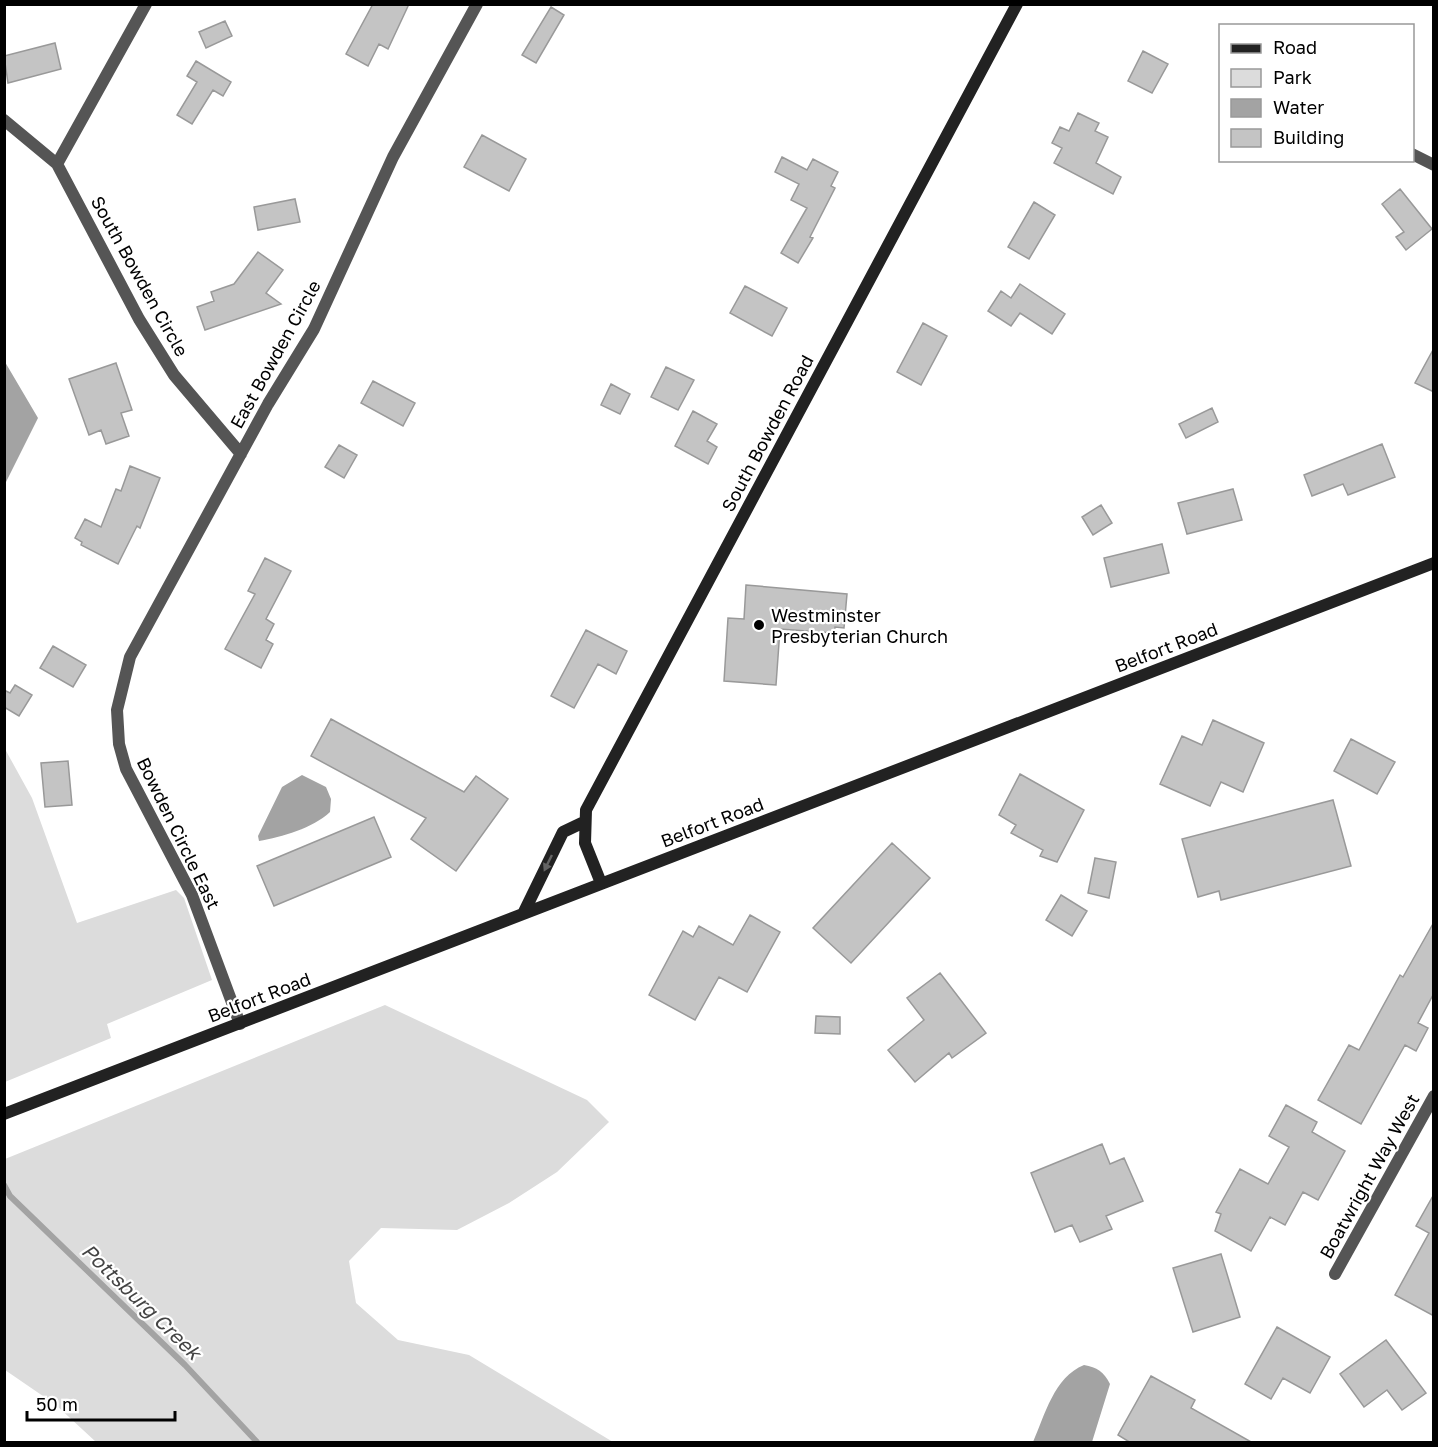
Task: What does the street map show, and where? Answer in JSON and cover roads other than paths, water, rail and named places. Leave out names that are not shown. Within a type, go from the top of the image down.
[{"type":"main road","name":"South Bowden Road","points":[[601,883],[585,843],[584,822],[591,800],[1017,4]]},
{"type":"main road","name":"Belfort Road","points":[[4,1114],[1434,563]]},
{"type":"main road","points":[[523,914],[563,832],[584,822]]},
{"type":"street","points":[[57,164],[146,4]]},
{"type":"street","name":"East Bowden Circle","points":[[121,688],[130,657],[241,454],[314,329],[393,157],[477,4]]},
{"type":"street","name":"South Bowden Circle","points":[[4,120],[57,164],[144,328],[174,375],[241,454]]},
{"type":"street","points":[[1414,155],[1434,165]]},
{"type":"street","name":"Bowden Circle East","points":[[121,688],[117,710],[119,744],[126,769],[192,895],[240,1024]]},
{"type":"street","name":"Boatwright Way West","points":[[1335,1274],[1434,1096]]},
{"type":"water","points":[[5,362],[38,418],[4,484]]},
{"type":"water","points":[[302,775],[326,787],[331,799],[330,812],[315,823],[297,831],[259,841],[258,836],[282,787]]},
{"type":"water","points":[[1084,1365],[1100,1371],[1110,1384],[1092,1442],[1033,1442],[1046,1409],[1058,1388],[1065,1378]]},
{"type":"waterway","name":"Pottsburg Creek","points":[[4,1185],[10,1196],[185,1365],[257,1442]]},
{"type":"place","name":"Westminster Presbyterian Church","points":[[759,625]]}]
